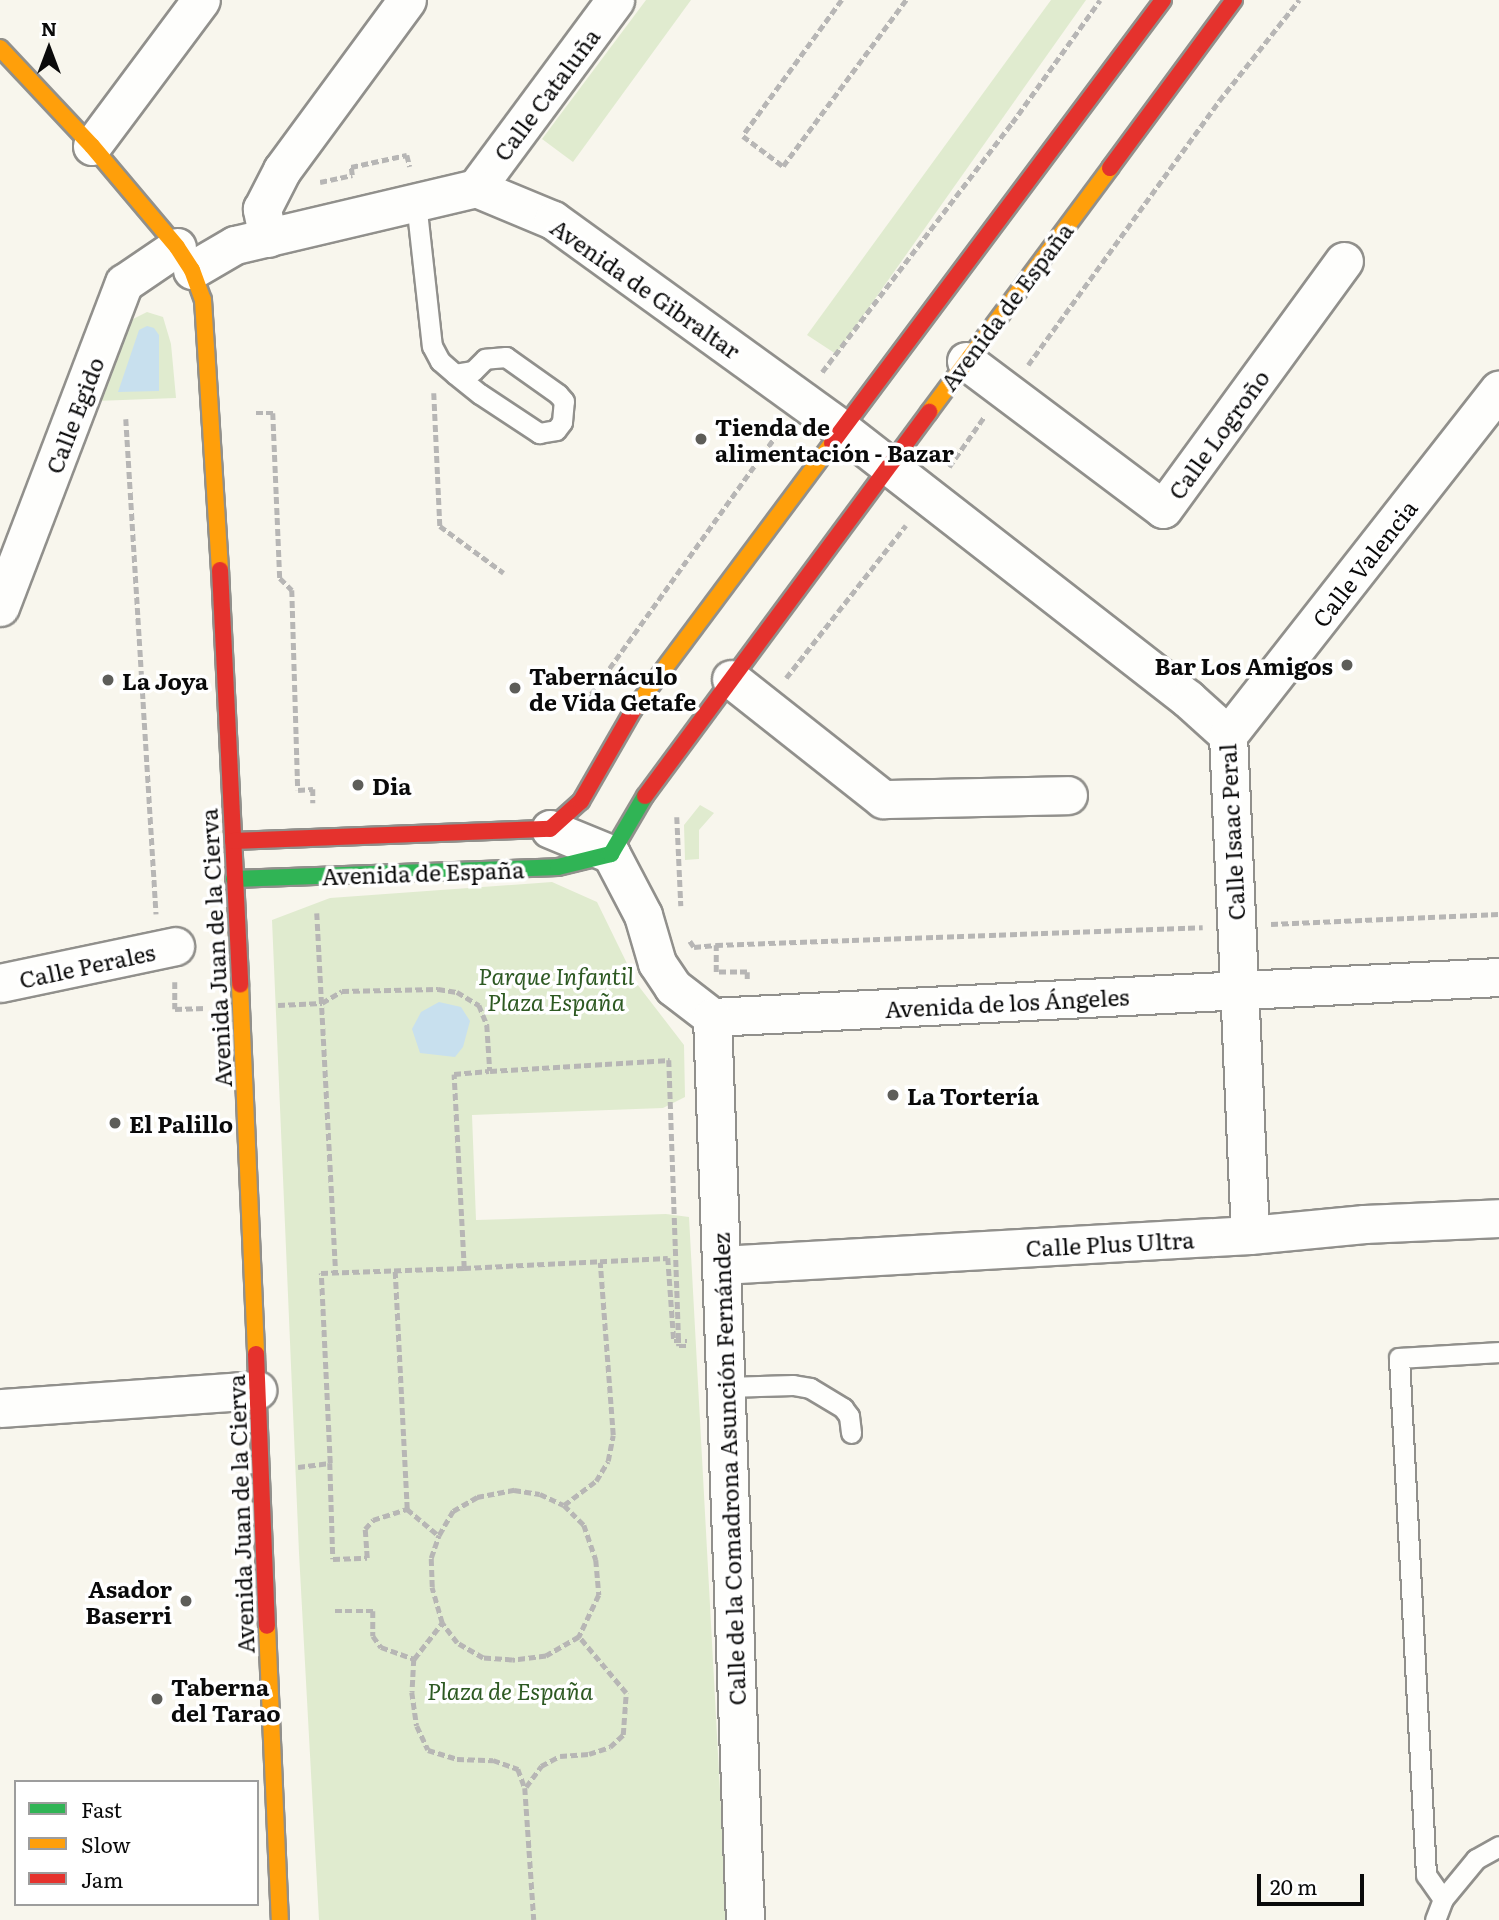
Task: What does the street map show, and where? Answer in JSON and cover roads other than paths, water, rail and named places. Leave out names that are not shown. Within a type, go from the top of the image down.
[{"type":"street","points":[[92,146],[201,0]]},
{"type":"street","points":[[268,238],[262,209],[282,170],[407,0]]},
{"type":"street","name":"Calle Cataluña","points":[[476,188],[615,0]]},
{"type":"street","points":[[551,829],[581,801],[622,725],[1163,0]]},
{"type":"street","name":"Avenida de España","points":[[234,879],[558,867],[611,854],[639,805],[1234,0]]},
{"type":"street","name":"Avenida Juan de la Cierva","points":[[0,48],[92,146],[184,258],[203,300],[208,334],[241,1008],[280,1920]]},
{"type":"street","points":[[184,258],[476,188]]},
{"type":"street","name":"Avenida de Gibraltar","points":[[476,188],[553,220],[844,431],[887,467]]},
{"type":"street","name":"Calle Egido","points":[[0,607],[124,283],[184,258]]},
{"type":"street","name":"Calle Logroño","points":[[966,361],[1163,509],[1344,261]]},
{"type":"street","name":"Calle Valencia","points":[[1228,735],[1493,410]]},
{"type":"street","name":"Calle Isaac Peral","points":[[887,467],[1188,699],[1228,735],[1250,1235]]},
{"type":"street","points":[[731,679],[883,799],[1068,795]]},
{"type":"street","name":"Avenida de España","points":[[233,841],[551,829],[611,854]]},
{"type":"street","points":[[611,854],[643,915],[657,963],[673,987],[712,1017]]},
{"type":"street","name":"Calle Perales","points":[[0,983],[167,948]]},
{"type":"street","name":"Avenida de los Ángeles","points":[[712,1017],[1499,977]]},
{"type":"street","name":"Calle de la Comadrona Asunción Fernández","points":[[712,1017],[745,1920]]},
{"type":"street","name":"Calle Plus Ultra","points":[[721,1265],[1250,1235],[1364,1224],[1499,1219]]},
{"type":"street","points":[[0,1408],[257,1390]]},
{"type":"lane","points":[[416,202],[432,346],[440,361],[455,374],[539,433],[556,430],[562,422],[564,401],[558,394],[506,357],[485,359],[473,371],[455,374]]},
{"type":"lane","points":[[1443,1899],[1426,1875],[1399,1358],[1499,1352]]},
{"type":"lane","points":[[726,1387],[793,1385],[810,1388],[843,1408],[849,1416],[851,1433]]},
{"type":"lane","points":[[1435,1920],[1443,1899],[1476,1859],[1499,1846]]},
{"type":"water","points":[[147,326],[154,328],[159,335],[159,391],[118,392],[139,330]]},
{"type":"water","points":[[439,1002],[461,1007],[470,1021],[463,1047],[455,1057],[420,1053],[412,1029],[421,1012]]},
{"type":"place","name":"Tienda de alimentación - Bazar","points":[[701,439]]},
{"type":"place","name":"Bar Los Amigos","points":[[1347,665]]},
{"type":"place","name":"La Joya","points":[[108,680]]},
{"type":"place","name":"Tabernáculo de Vida Getafe","points":[[515,688]]},
{"type":"place","name":"Dia","points":[[358,785]]},
{"type":"place","name":"La Tortería","points":[[893,1095]]},
{"type":"place","name":"El Palillo","points":[[115,1123]]},
{"type":"place","name":"Asador Baserri","points":[[186,1601]]},
{"type":"place","name":"Taberna del Tarao","points":[[157,1699]]},
{"type":"park label","name":"Parque Infantil Plaza España","points":[[556,988]]},
{"type":"park label","name":"Plaza de España","points":[[510,1690]]}]
